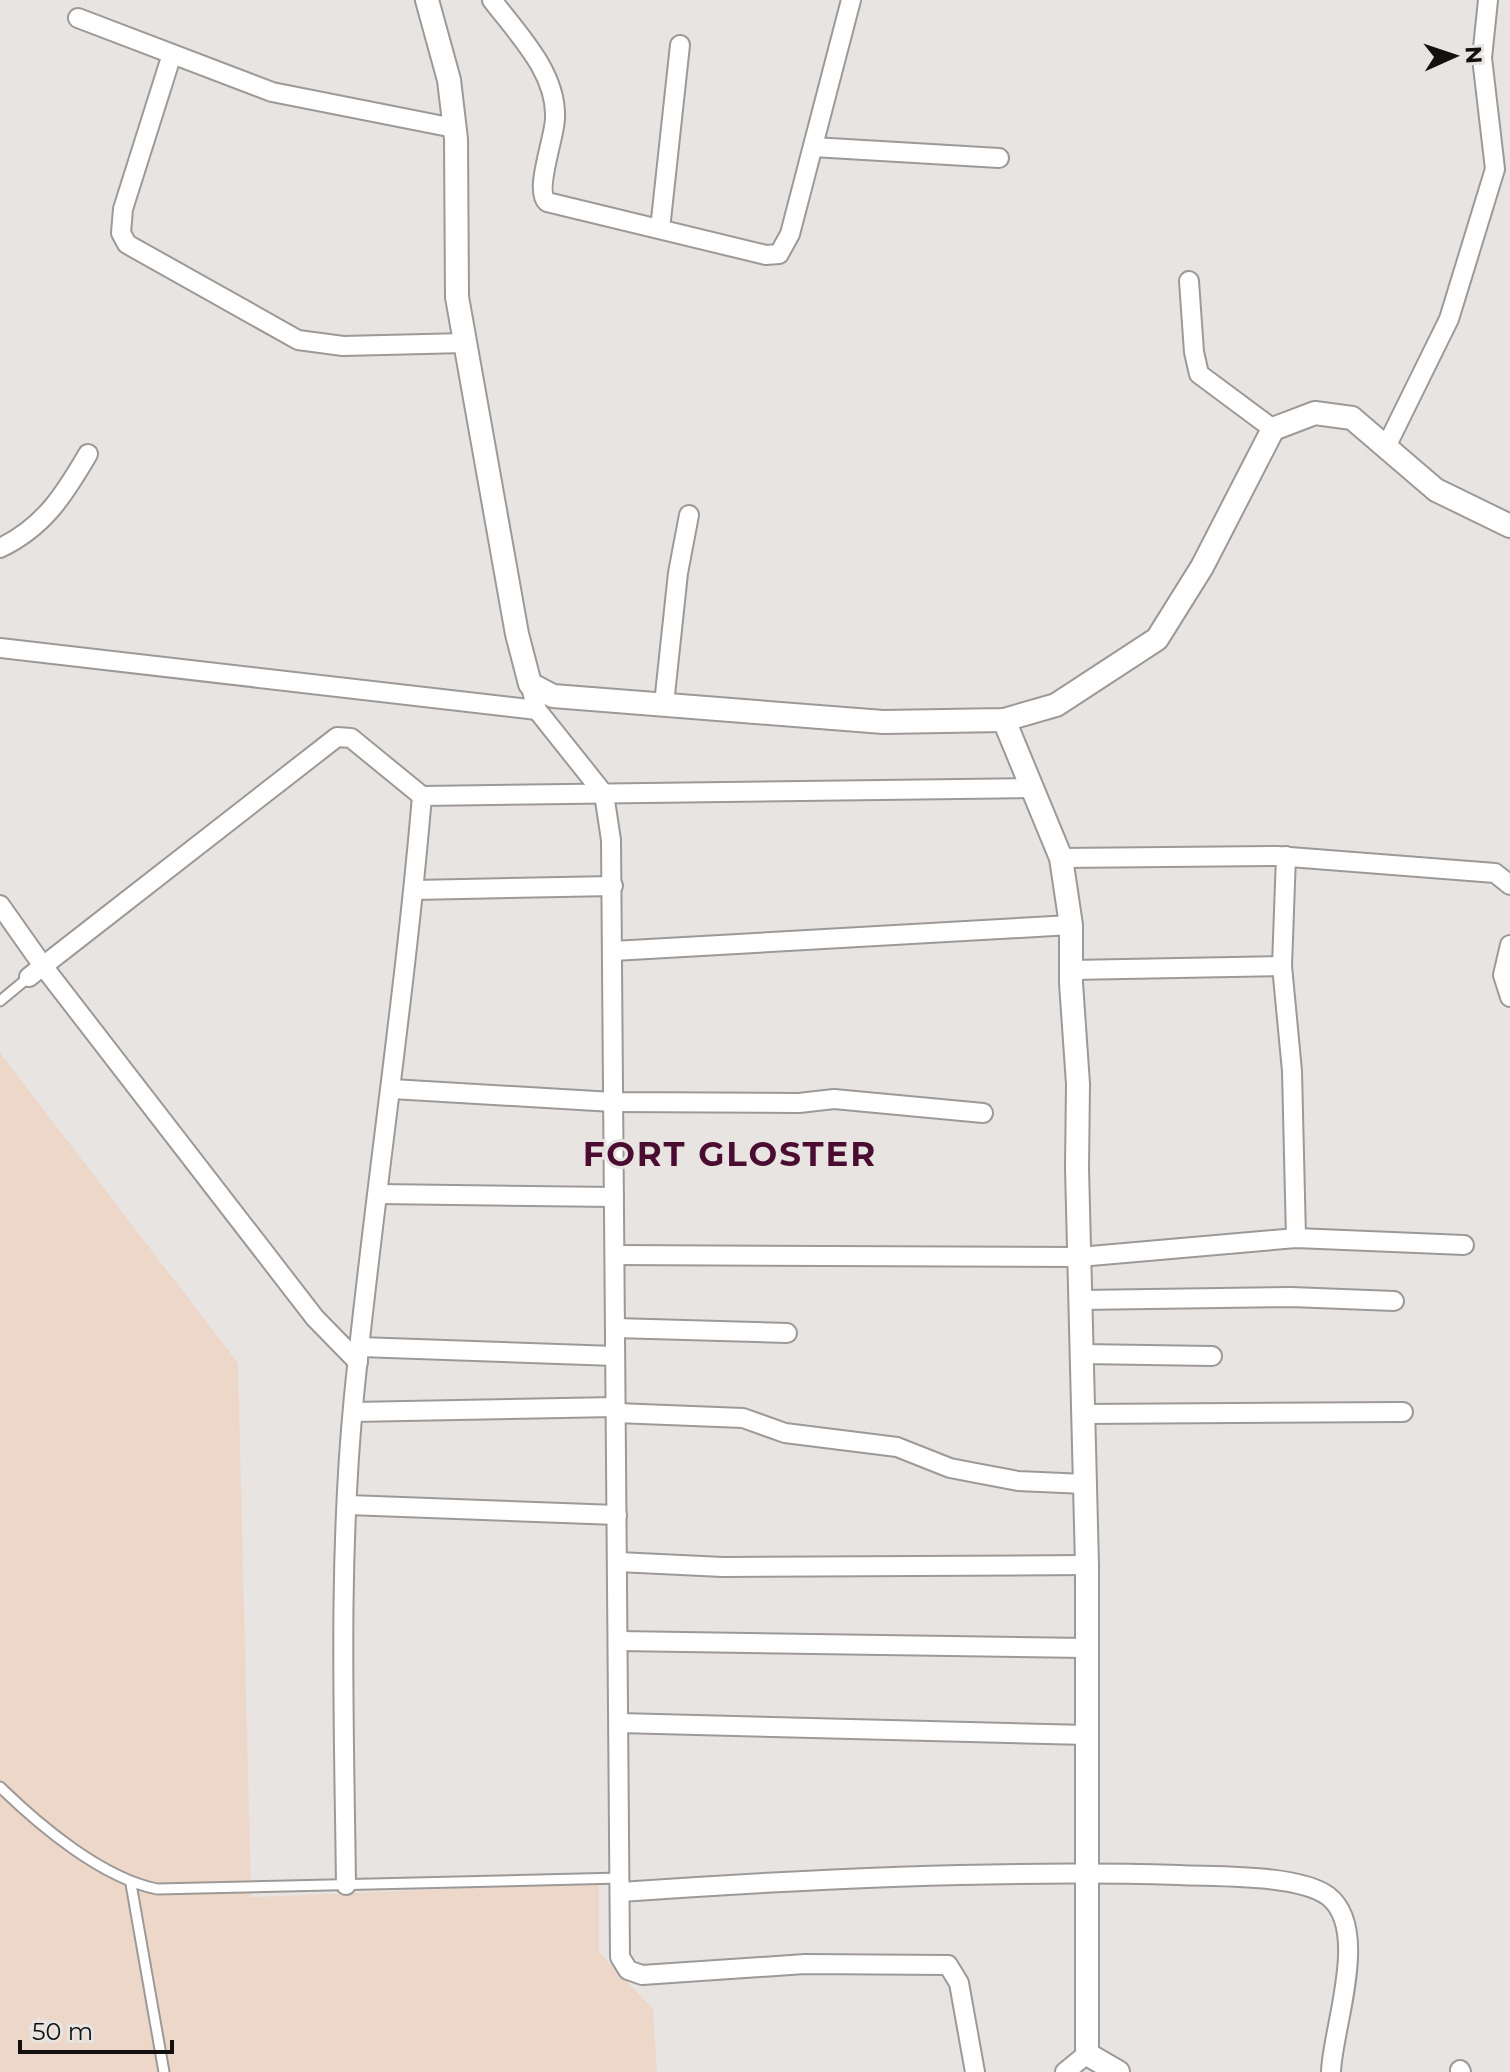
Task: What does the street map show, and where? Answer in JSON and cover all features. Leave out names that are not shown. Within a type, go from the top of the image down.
[{"type":"street","points":[[427,0],[449,80],[454,128],[457,297],[517,634],[537,710],[604,794],[613,886],[620,1957],[628,1970],[642,1975],[805,1964],[948,1965],[959,1983],[975,2072]]},
{"type":"street","points":[[492,0],[537,60],[552,90],[556,122],[542,197],[547,202],[755,253],[779,254],[790,234],[851,0]]},
{"type":"street","points":[[1386,447],[1449,319],[1495,169],[1482,58],[1488,0]]},
{"type":"street","points":[[78,18],[272,92],[454,128]]},
{"type":"street","points":[[660,229],[680,45]]},
{"type":"street","points":[[172,54],[123,209],[121,233],[127,244],[298,340],[343,346],[465,343]]},
{"type":"street","points":[[813,147],[999,158]]},
{"type":"street","points":[[1189,281],[1194,352],[1199,374],[1273,429]]},
{"type":"street","points":[[530,684],[553,696],[883,722],[1004,720],[1056,705],[1157,639],[1202,567],[1273,429],[1315,413],[1352,418],[1436,490],[1510,526]]},
{"type":"street","points":[[0,548],[26,536],[49,515],[88,454]]},
{"type":"street","points":[[664,704],[678,573],[689,515]]},
{"type":"street","points":[[0,648],[537,710]]},
{"type":"street","points":[[1004,720],[1061,858],[1071,925],[1078,1084],[1087,1565],[1087,2054]]},
{"type":"street","points":[[36,972],[337,737],[351,738],[422,796],[1032,788]]},
{"type":"street","points":[[346,1885],[342,1634],[353,1412],[392,1089],[422,796]]},
{"type":"street","points":[[1061,858],[1286,856],[1495,873],[1509,882]]},
{"type":"street","points":[[1286,856],[1282,966],[1292,1071],[1296,1238]]},
{"type":"street","points":[[414,890],[613,886]]},
{"type":"street","points":[[0,905],[36,972],[315,1318],[359,1354],[615,1356]]},
{"type":"street","points":[[613,951],[1071,925]]},
{"type":"street","points":[[1510,945],[1503,975],[1510,997]]},
{"type":"street","points":[[1071,970],[1282,966]]},
{"type":"street","points":[[392,1089],[613,1102],[772,1103],[834,1099],[983,1113]]},
{"type":"street","points":[[379,1194],[614,1197]]},
{"type":"street","points":[[615,1255],[1079,1257],[1296,1238],[1464,1245]]},
{"type":"street","points":[[1080,1300],[1291,1297],[1394,1301]]},
{"type":"street","points":[[615,1328],[787,1333]]},
{"type":"street","points":[[1082,1354],[1212,1356]]},
{"type":"street","points":[[353,1412],[616,1410],[743,1418],[785,1433],[897,1447],[950,1468],[1018,1481],[1085,1484]]},
{"type":"street","points":[[1083,1414],[1403,1412]]},
{"type":"street","points":[[348,1505],[617,1515]]},
{"type":"street","points":[[618,1562],[723,1567],[1087,1565]]},
{"type":"street","points":[[619,1641],[1087,1648]]},
{"type":"street","points":[[619,1723],[1087,1735]]},
{"type":"street","points":[[621,1885],[1087,1873],[1255,1878],[1306,1887],[1329,1897],[1342,1918],[1347,1945],[1345,1995],[1331,2072]]},
{"type":"street","points":[[1065,2072],[1087,2054]]},
{"type":"street","points":[[1087,2054],[1118,2072]]},
{"type":"lane","points":[[0,1001],[36,972]]},
{"type":"lane","points":[[0,1787],[30,1816],[131,1884],[157,1889],[621,1885]]},
{"type":"lane","points":[[131,1884],[164,2072]]},
{"type":"shaded area","points":[[0,1053],[238,1363],[251,1897],[599,1883],[599,1952],[653,2009],[657,2072],[0,2072]]},
{"type":"district","name":"FORT GLOSTER","points":[[730,1154]]}]
